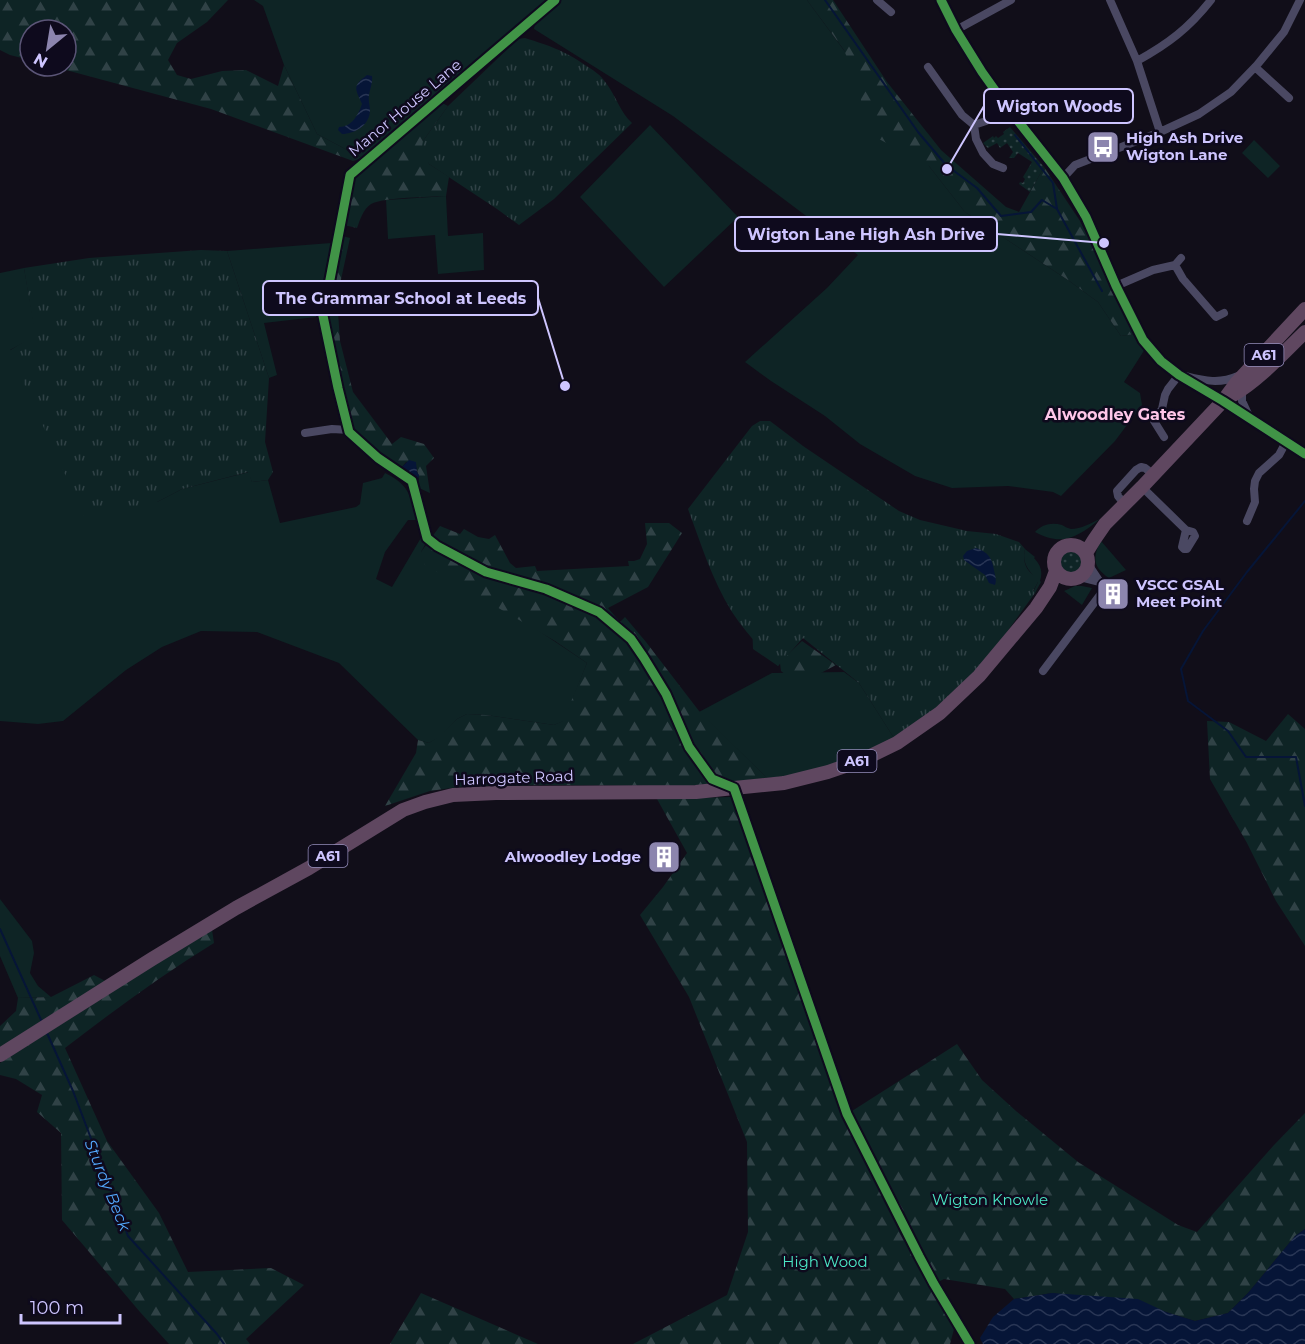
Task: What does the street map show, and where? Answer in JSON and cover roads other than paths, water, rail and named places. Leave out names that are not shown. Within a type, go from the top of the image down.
[{"type":"highway","name":"A61","points":[[1223,401],[1242,389],[1281,345],[1305,309]]},
{"type":"highway","name":"A61","points":[[1105,524],[1094,540],[1087,559],[1087,569],[1068,576],[1054,566],[1056,554],[1064,546],[1074,545],[1105,524],[1142,488],[1223,401],[1248,370],[1281,345],[1305,332]]},
{"type":"highway","points":[[1074,545],[1083,549],[1087,559]]},
{"type":"highway","name":"Harrogate Road","points":[[0,1055],[152,959],[309,868],[403,810],[425,802],[453,795],[496,793],[696,792],[784,783],[860,761],[897,743],[940,713],[978,676],[1036,608],[1068,576]]},
{"type":"street","name":"Manor House Lane","points":[[349,430],[323,316],[350,175],[555,0]]},
{"type":"street","points":[[877,0],[891,12]]},
{"type":"street","points":[[941,0],[956,30],[982,72],[1063,178],[1086,218],[1143,340],[1161,361],[1179,375],[1305,454]]},
{"type":"street","points":[[956,30],[1011,0]]},
{"type":"street","points":[[1110,0],[1137,61],[1160,132]]},
{"type":"street","points":[[1137,61],[1165,46],[1211,0]]},
{"type":"street","points":[[1063,178],[1075,165],[1160,132],[1199,114],[1231,92],[1256,67],[1284,32],[1300,0]]},
{"type":"street","points":[[928,67],[962,115],[974,125]]},
{"type":"street","points":[[1256,67],[1289,98]]},
{"type":"street","points":[[974,125],[986,121],[1007,107]]},
{"type":"street","points":[[974,125],[974,132],[983,153],[993,164],[1003,168]]},
{"type":"street","points":[[1116,286],[1153,270],[1174,265],[1181,258]]},
{"type":"street","points":[[1174,265],[1216,317],[1224,313]]},
{"type":"street","points":[[1179,375],[1209,382],[1227,381],[1248,370]]},
{"type":"street","points":[[1164,437],[1154,421],[1162,409],[1165,395],[1179,375]]},
{"type":"street","points":[[1242,389],[1242,401],[1249,418]]},
{"type":"street","points":[[304,433],[332,429],[349,430],[378,458],[412,481],[427,538],[437,546]]},
{"type":"street","points":[[1247,521],[1255,502],[1254,489],[1259,472],[1279,455],[1286,441]]},
{"type":"street","points":[[1125,505],[1117,491],[1136,470],[1141,467],[1145,468],[1154,475]]},
{"type":"street","points":[[1142,488],[1186,531]]},
{"type":"street","points":[[1087,559],[1103,585],[1114,594]]},
{"type":"street","points":[[1068,576],[1103,585]]},
{"type":"street","points":[[1043,671],[1103,585]]},
{"type":"water","points":[[367,75],[372,76],[372,79],[367,120],[361,128],[342,134],[338,130],[339,127],[351,123],[362,104],[356,88]]},
{"type":"water","points":[[409,460],[416,462],[418,480],[402,467]]},
{"type":"water","points":[[976,548],[984,551],[991,559],[996,578],[995,585],[989,583],[985,575],[964,560],[963,556],[967,551]]},
{"type":"water","points":[[1305,1229],[1305,1344],[983,1344],[980,1338],[993,1317],[1014,1299],[1052,1293],[1138,1299],[1166,1312],[1195,1321],[1228,1313],[1248,1293],[1295,1236]]},
{"type":"waterway","points":[[825,0],[918,132],[946,165],[977,188],[1001,216],[1031,212],[1042,200],[1057,209],[1102,291]]},
{"type":"waterway","points":[[1015,135],[1053,183],[1057,209]]},
{"type":"waterway","points":[[1305,501],[1247,572],[1203,631],[1181,669],[1188,701],[1228,731],[1246,757],[1296,757],[1305,806]]},
{"type":"waterway","name":"Sturdy Beck","points":[[0,929],[42,1022]]},
{"type":"waterway","name":"Sturdy Beck","points":[[47,1033],[73,1091],[128,1236],[224,1344]]},
{"type":"place","name":"High Ash Drive Wigton Lane","points":[[1103,147]]},
{"type":"place","name":"Wigton Woods","points":[[947,169]]},
{"type":"place","name":"Wigton Lane High Ash Drive","points":[[1104,243]]},
{"type":"place","name":"The Grammar School at Leeds","points":[[565,386]]},
{"type":"place","name":"VSCC GSAL Meet Point","points":[[1113,594]]},
{"type":"place","name":"Alwoodley Lodge","points":[[664,857]]},
{"type":"district","name":"Alwoodley Gates","points":[[1115,414]]},
{"type":"park label","name":"Wigton Knowle","points":[[990,1200]]},
{"type":"park label","name":"High Wood","points":[[825,1262]]}]
